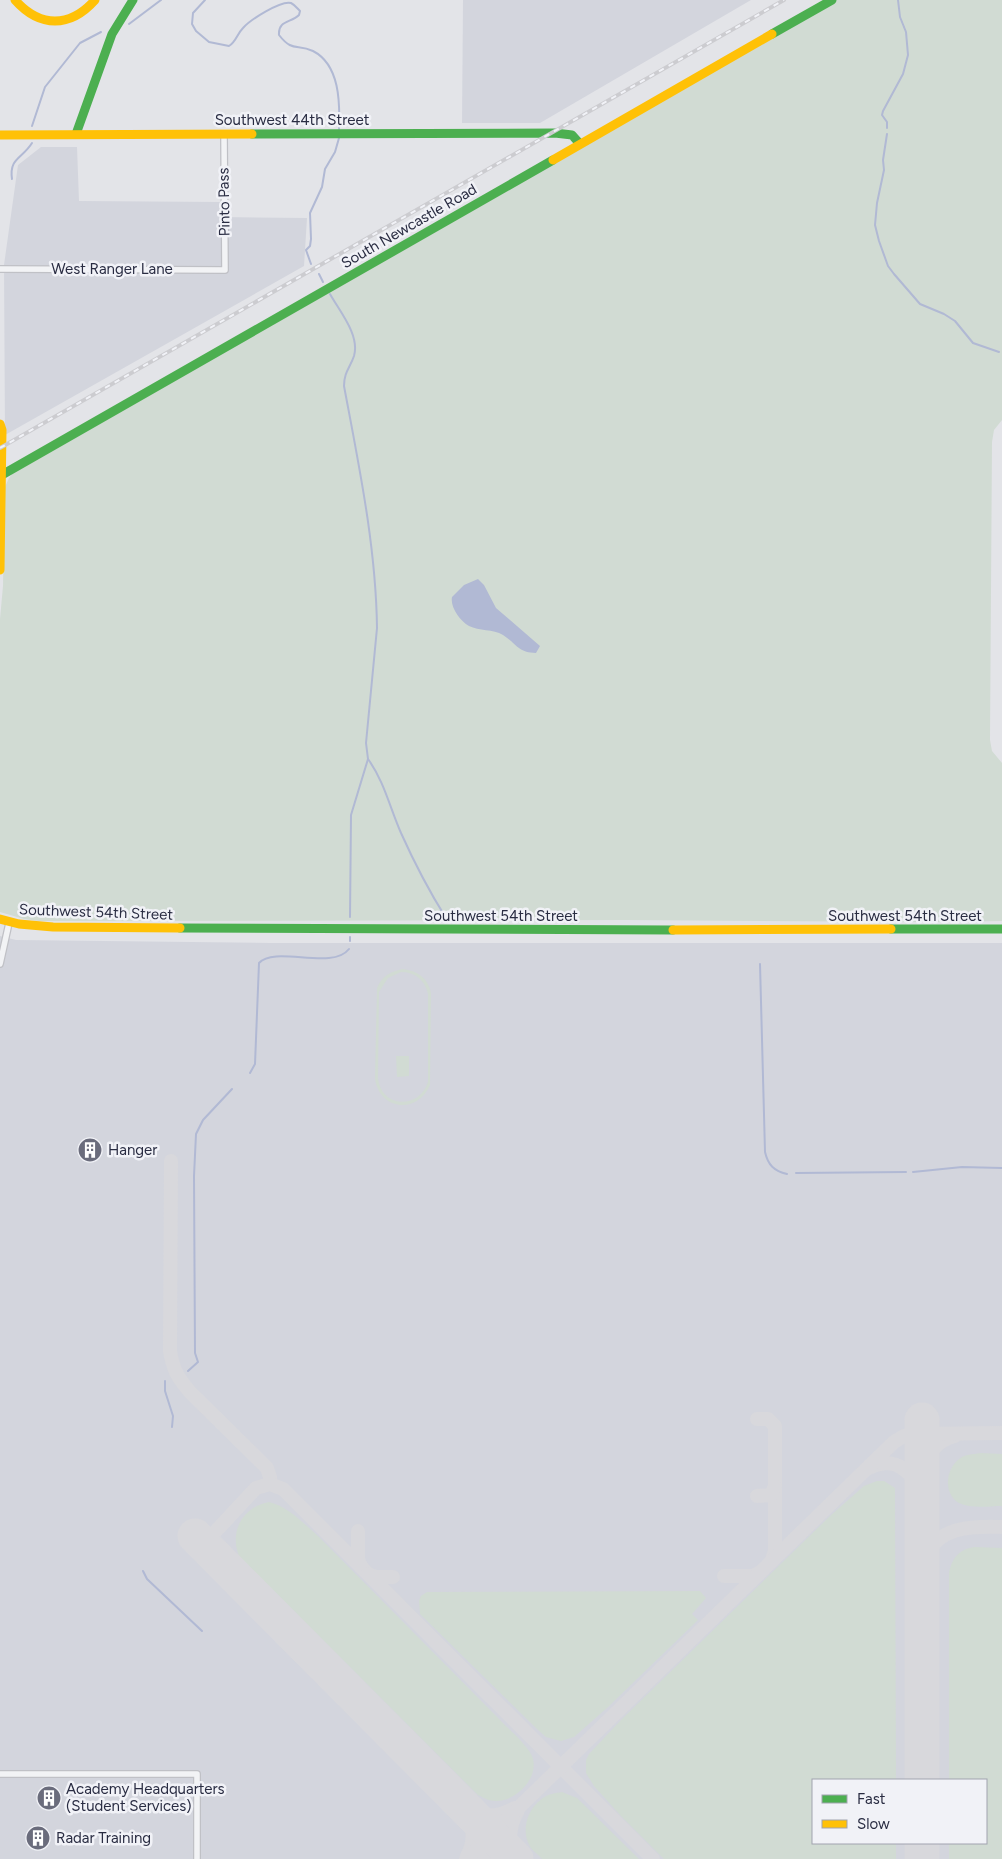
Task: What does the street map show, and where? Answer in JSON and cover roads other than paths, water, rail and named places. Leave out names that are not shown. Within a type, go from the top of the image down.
[{"type":"main road","points":[[15,0],[33,17],[58,22],[76,17],[84,12],[95,0]]},
{"type":"main road","points":[[76,134],[112,34],[133,0]]},
{"type":"main road","name":"South Newcastle Road","points":[[1,475],[832,0]]},
{"type":"main road","points":[[555,132],[567,140],[568,145],[564,153]]},
{"type":"main road","name":"Southwest 44th Street","points":[[0,135],[555,132],[572,135],[580,144]]},
{"type":"main road","points":[[0,424],[2,430],[0,570]]},
{"type":"main road","name":"Southwest 54th Street","points":[[4,921],[28,926],[62,927],[617,930],[1002,929]]},
{"type":"street","name":"Pinto Pass","points":[[224,134],[225,270]]},
{"type":"street","name":"West Ranger Lane","points":[[0,269],[225,270]]},
{"type":"street","points":[[0,964],[4,921]]},
{"type":"street","points":[[0,1774],[197,1774],[197,1859]]},
{"type":"water","points":[[478,579],[484,585],[496,608],[540,646],[536,653],[521,650],[508,638],[499,633],[469,626],[459,617],[454,609],[452,597],[464,585]]},
{"type":"waterway","points":[[129,24],[161,0]]},
{"type":"waterway","points":[[205,0],[193,13],[192,24],[196,31],[209,42],[229,46],[241,30],[266,11],[286,3],[291,3],[296,7],[300,11],[299,15],[283,24],[279,30],[279,35],[292,46],[313,51],[329,65],[338,97],[339,129]]},
{"type":"waterway","points":[[887,128],[887,122],[882,115],[883,111],[903,74],[908,55],[906,32],[900,17],[898,0]]},
{"type":"waterway","points":[[32,126],[45,87],[80,43],[101,32]]},
{"type":"waterway","points":[[887,134],[883,160],[884,170],[877,203],[875,225],[888,266],[920,304],[955,321],[973,343],[999,352]]},
{"type":"waterway","points":[[311,264],[306,250],[310,246],[311,239],[310,213],[322,187],[325,169],[335,152],[339,138]]},
{"type":"waterway","points":[[12,179],[14,163],[32,143]]},
{"type":"waterway","points":[[319,274],[323,282]]},
{"type":"waterway","points":[[330,294],[348,324],[354,340],[354,356],[346,374],[344,386],[370,537],[374,567],[377,628],[366,743],[368,759],[351,815],[350,917]]},
{"type":"waterway","points":[[368,759],[383,785],[411,855],[446,918]]},
{"type":"waterway","points":[[250,1073],[255,1064],[259,963],[267,958],[277,956],[330,958],[341,955],[349,949]]},
{"type":"waterway","points":[[760,964],[765,1152],[772,1167],[787,1174]]},
{"type":"waterway","points":[[188,1371],[198,1362],[195,1353],[194,1176],[196,1134],[203,1120],[232,1089]]},
{"type":"waterway","points":[[913,1172],[962,1167],[1002,1168]]},
{"type":"waterway","points":[[796,1173],[906,1172]]},
{"type":"waterway","points":[[165,1381],[165,1391],[173,1416],[172,1427]]},
{"type":"waterway","points":[[143,1571],[147,1579],[202,1631]]},
{"type":"railway","points":[[0,448],[784,0]]},
{"type":"place","name":"Hanger","points":[[90,1150]]},
{"type":"place","name":"Academy Headquarters (Student Services)","points":[[49,1798]]},
{"type":"place","name":"Radar Training","points":[[38,1838]]}]
